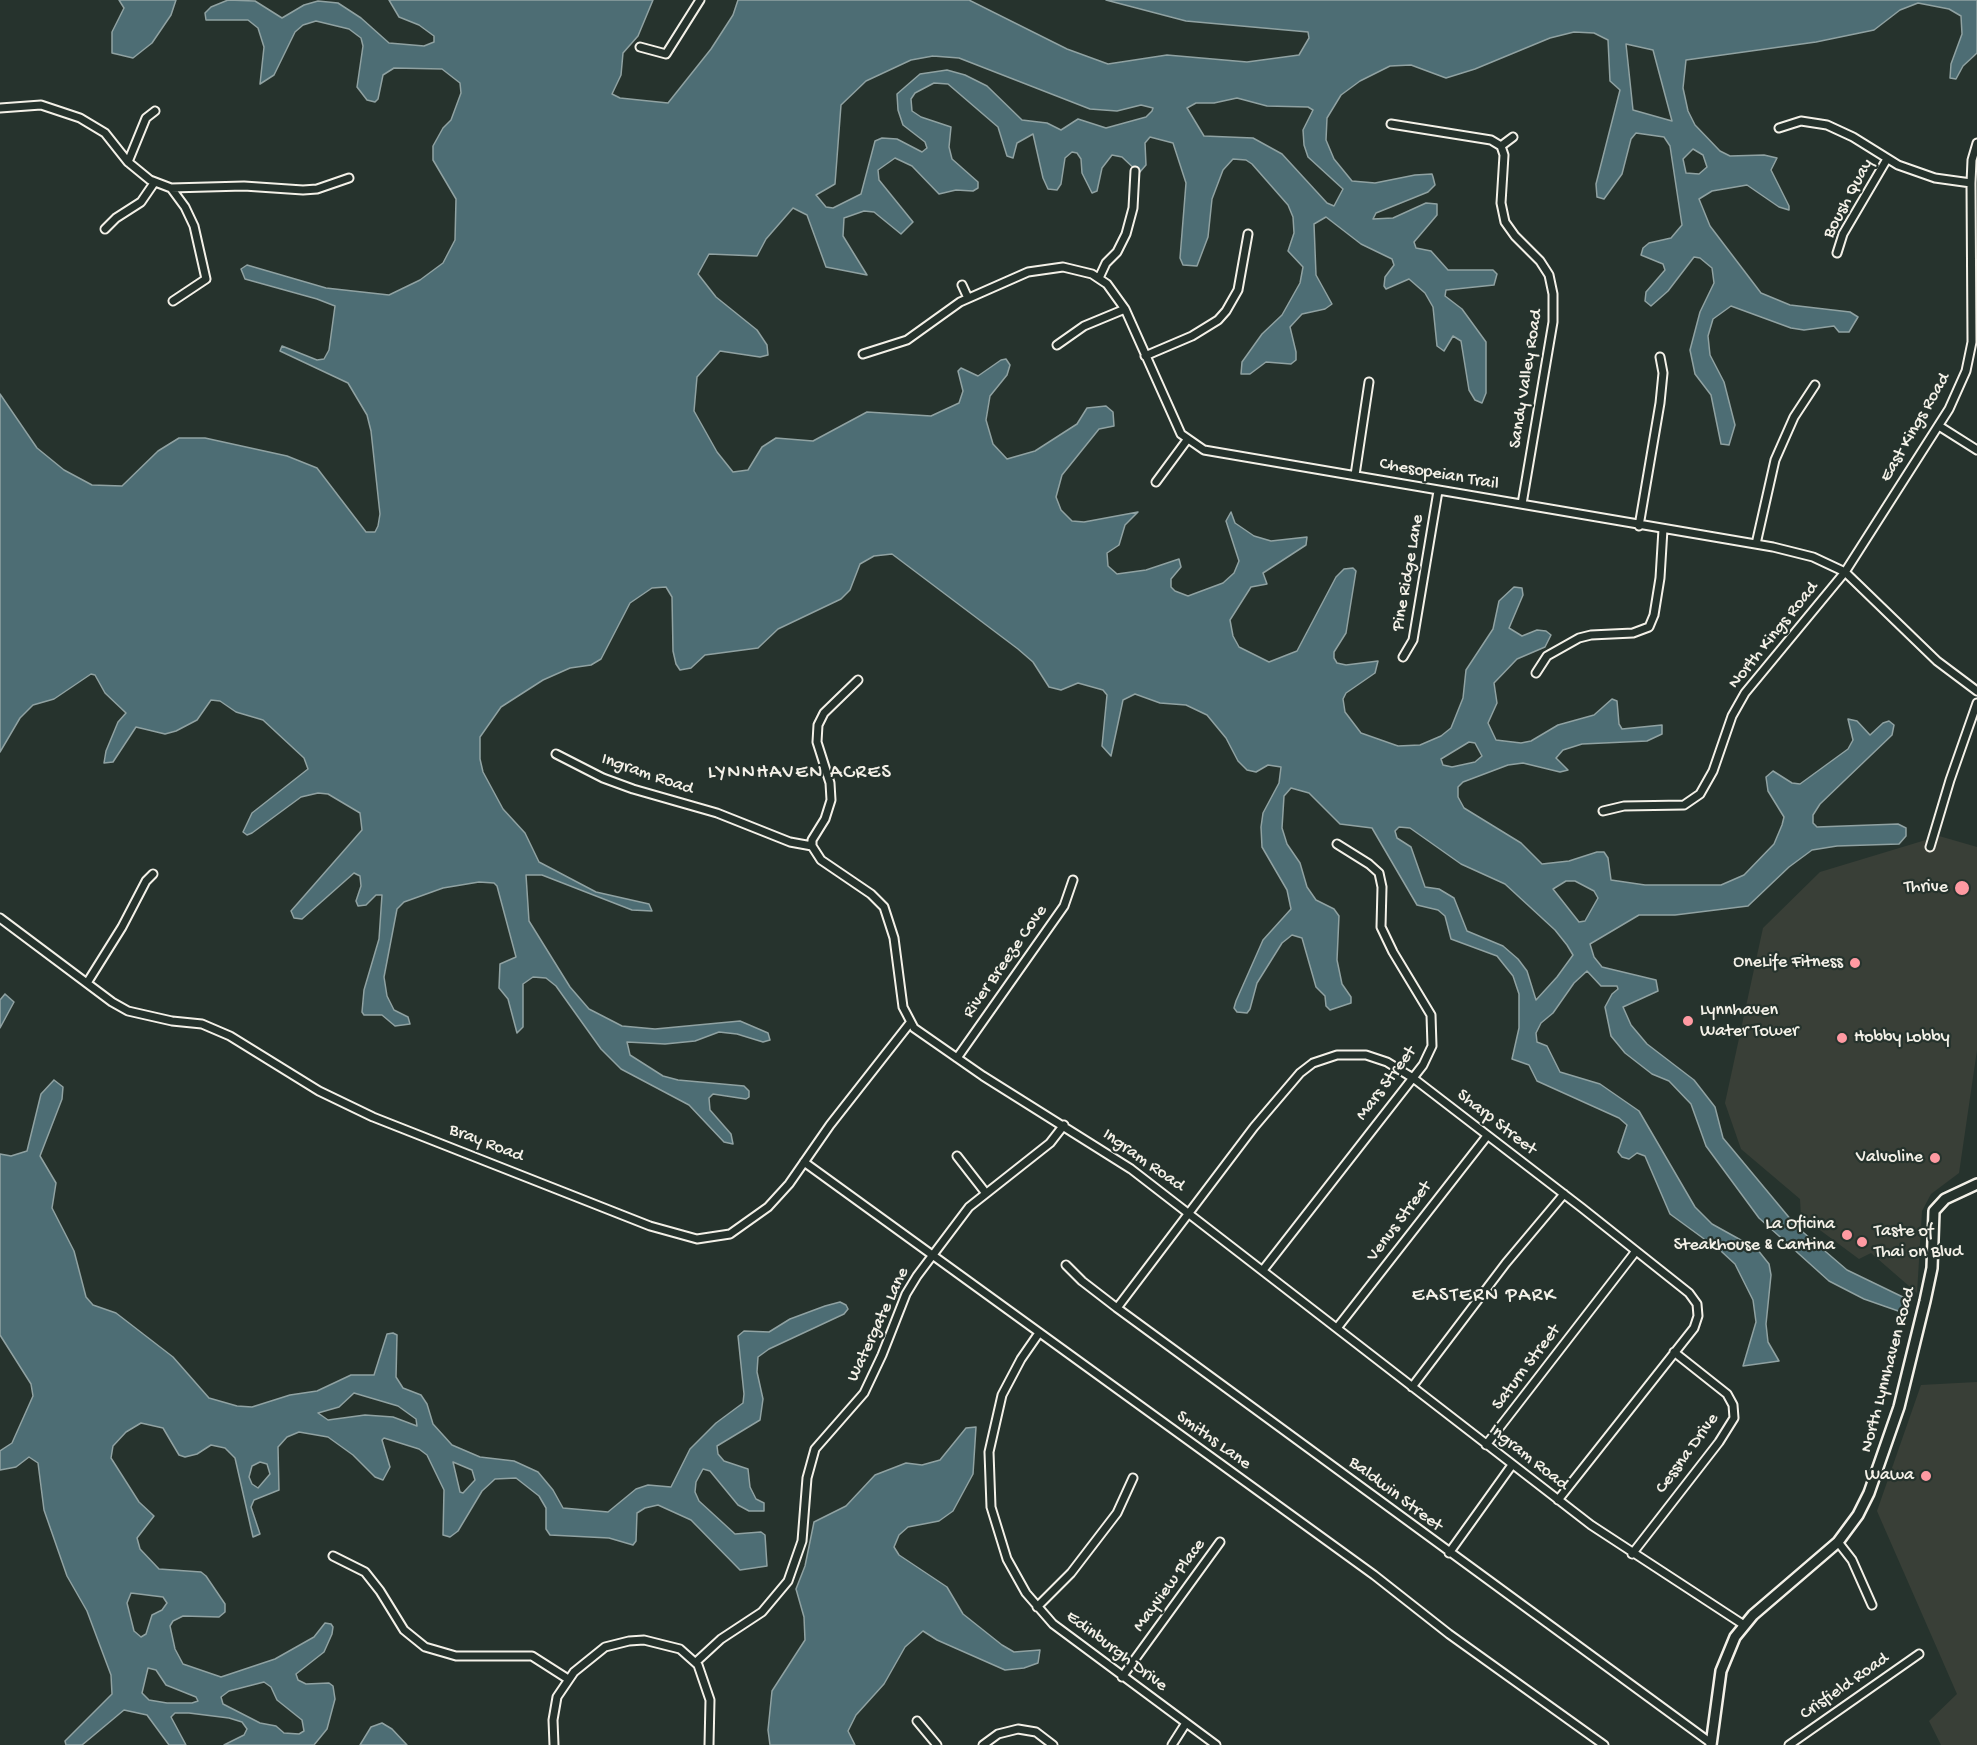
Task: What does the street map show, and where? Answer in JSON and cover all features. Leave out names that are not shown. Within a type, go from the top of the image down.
[{"type":"street","points":[[640,47],[666,54],[700,0]]},
{"type":"street","points":[[0,108],[41,105],[80,118],[105,133],[129,162],[154,183],[171,188],[243,186],[303,190],[317,189],[349,177]]},
{"type":"street","points":[[129,162],[146,118],[155,111]]},
{"type":"street","points":[[1779,128],[1800,121],[1827,125],[1866,145],[1887,159],[1935,178],[1971,183]]},
{"type":"street","points":[[1391,124],[1491,140],[1501,146],[1514,137]]},
{"type":"street","name":"East Kings Road","points":[[1845,572],[1939,426],[1963,379],[1972,342],[1971,183],[1972,160],[1977,143]]},
{"type":"street","name":"Sandy Valley Road","points":[[1501,146],[1504,155],[1500,187],[1502,213],[1509,228],[1540,261],[1550,280],[1553,322],[1522,504]]},
{"type":"street","name":"Boush Quay","points":[[1837,254],[1844,234],[1887,159]]},
{"type":"street","points":[[1100,278],[1106,263],[1117,252],[1126,234],[1133,208],[1135,171]]},
{"type":"street","points":[[105,229],[116,218],[141,202],[154,183]]},
{"type":"street","points":[[171,188],[194,226],[207,279],[174,301]]},
{"type":"street","points":[[1145,356],[1192,336],[1218,320],[1226,311],[1238,290],[1248,234]]},
{"type":"street","points":[[864,354],[907,340],[968,298],[1028,272],[1047,268],[1081,270],[1100,278],[1125,309],[1167,405],[1187,440],[1156,482]]},
{"type":"street","points":[[962,285],[968,298]]},
{"type":"street","points":[[1057,345],[1084,326],[1125,309]]},
{"type":"street","points":[[1639,526],[1660,403],[1663,373],[1660,357]]},
{"type":"street","points":[[1354,475],[1369,382]]},
{"type":"street","points":[[1756,544],[1775,460],[1794,417],[1815,385]]},
{"type":"street","points":[[1939,426],[1977,450]]},
{"type":"street","name":"Chesopeian Trail","points":[[1187,440],[1215,453],[1756,544],[1813,557],[1845,572],[1937,661],[1977,692]]},
{"type":"street","name":"Pine Ridge Lane","points":[[1403,657],[1413,640],[1438,491]]},
{"type":"street","points":[[1536,673],[1546,656],[1579,638],[1591,635],[1634,633],[1649,627],[1654,615],[1660,578],[1663,529]]},
{"type":"street","name":"North Kings Road","points":[[1603,812],[1624,806],[1684,805],[1697,798],[1713,771],[1737,705],[1845,572]]},
{"type":"street","points":[[1761,674],[1768,680]]},
{"type":"street","points":[[858,680],[824,713],[818,725],[817,742],[830,783],[831,800],[825,819],[812,840],[812,846],[821,860],[872,894],[884,907],[892,927],[903,1007],[910,1023]]},
{"type":"street","points":[[1930,848],[1950,780],[1977,703]]},
{"type":"street","name":"Ingram Road","points":[[556,754],[603,778],[633,789],[717,813],[790,842],[812,846]]},
{"type":"street","name":"Mars Street","points":[[1263,1270],[1413,1078],[1427,1059],[1432,1046],[1434,1034],[1431,1015],[1385,938],[1380,918],[1382,887],[1379,873],[1369,864],[1336,844]]},
{"type":"street","points":[[87,983],[122,927],[146,881],[153,874]]},
{"type":"street","name":"River Breeze Cove","points":[[957,1058],[1064,906],[1073,880]]},
{"type":"street","name":"Bray Road","points":[[0,918],[112,1002],[128,1011],[172,1021],[202,1024],[230,1036],[318,1091],[373,1117],[682,1237],[709,1239],[741,1228],[781,1195],[910,1023]]},
{"type":"street","name":"Ingram Road","points":[[910,1023],[957,1058],[1107,1152],[1188,1212],[1558,1500],[1632,1554],[1744,1625]]},
{"type":"street","name":"Sharp Street","points":[[1117,1308],[1277,1097],[1313,1063],[1337,1055],[1366,1055],[1387,1062],[1413,1078],[1564,1194],[1689,1293],[1697,1304],[1696,1323],[1558,1500]]},
{"type":"street","name":"Watergate Lane","points":[[696,1662],[721,1639],[762,1612],[788,1581],[802,1541],[807,1478],[815,1449],[864,1393],[906,1294],[969,1207],[1050,1143],[1064,1125]]},
{"type":"street","name":"Venus Street","points":[[1337,1328],[1487,1136]]},
{"type":"street","points":[[957,1156],[986,1192]]},
{"type":"street","name":"Smiths Lane","points":[[804,1162],[1604,1745]]},
{"type":"street","name":"North Lynnhaven Road","points":[[1711,1744],[1721,1671],[1726,1654],[1744,1625],[1838,1542],[1858,1515],[1869,1493],[1899,1407],[1929,1285],[1934,1211],[1944,1199],[1977,1184]]},
{"type":"street","points":[[1412,1387],[1506,1263],[1564,1194]]},
{"type":"street","name":"Saturn Street","points":[[1486,1445],[1636,1251]]},
{"type":"street","name":"Baldwin Street","points":[[1066,1265],[1082,1281],[1117,1308],[1711,1744]]},
{"type":"street","name":"Edinburgh Drive","points":[[1039,1333],[1021,1359],[1002,1395],[992,1430],[988,1467],[991,1508],[1000,1541],[1016,1576],[1037,1607],[1068,1637],[1216,1745]]},
{"type":"street","name":"Cessna Drive","points":[[1632,1554],[1719,1442],[1734,1418],[1733,1405],[1727,1394],[1674,1352]]},
{"type":"street","points":[[1449,1553],[1512,1465]]},
{"type":"street","points":[[1037,1607],[1071,1574],[1117,1513],[1132,1478]]},
{"type":"street","name":"Mayview Place","points":[[1122,1677],[1220,1542]]},
{"type":"street","points":[[1838,1542],[1852,1560],[1872,1605]]},
{"type":"street","points":[[333,1556],[365,1572],[380,1591],[404,1630],[425,1647],[456,1656],[532,1656],[548,1664],[568,1679]]},
{"type":"street","points":[[554,1745],[554,1708],[557,1697],[568,1679],[595,1653],[629,1641],[651,1641],[672,1645],[696,1662],[703,1675],[710,1700],[709,1745]]},
{"type":"street","name":"Crisfield Road","points":[[1790,1745],[1919,1654]]},
{"type":"street","points":[[917,1721],[937,1745]]},
{"type":"street","points":[[1172,1745],[1186,1723]]},
{"type":"street","points":[[983,1745],[998,1734],[1018,1729],[1036,1732],[1053,1745]]},
{"type":"shaded area","points":[[1939,836],[1977,847],[1977,1050],[1959,1173],[1931,1194],[1922,1211],[1917,1293],[1871,1253],[1859,1259],[1801,1216],[1800,1199],[1741,1149],[1725,1103],[1763,928],[1820,872]]},
{"type":"shaded area","points":[[1977,1382],[1977,1745],[1941,1745],[1929,1721],[1957,1694],[1877,1511],[1921,1385]]},
{"type":"water","points":[[119,0],[176,0],[171,15],[152,43],[133,58],[112,53],[112,32],[124,8]]},
{"type":"water","points":[[228,0],[255,1],[282,18],[304,5],[318,1],[338,3],[361,18],[389,43],[424,46],[434,42],[434,36],[419,25],[399,17],[389,0],[653,0],[638,36],[623,53],[621,75],[612,94],[620,98],[668,103],[711,49],[733,15],[738,0],[969,0],[1067,49],[1108,64],[1167,55],[1247,62],[1299,55],[1309,38],[1308,32],[1186,21],[1106,0],[1977,0],[1977,53],[1963,66],[1956,79],[1950,78],[1951,64],[1962,34],[1961,16],[1949,9],[1918,3],[1900,10],[1874,30],[1816,42],[1686,60],[1683,88],[1688,111],[1695,125],[1720,151],[1730,156],[1764,155],[1777,158],[1771,170],[1789,206],[1789,210],[1779,207],[1747,185],[1712,191],[1699,199],[1710,226],[1761,293],[1790,305],[1850,312],[1858,317],[1849,332],[1839,332],[1834,326],[1804,330],[1791,328],[1731,306],[1713,319],[1708,336],[1710,355],[1724,382],[1735,425],[1729,445],[1721,444],[1711,395],[1695,374],[1690,350],[1700,312],[1714,283],[1712,268],[1700,258],[1694,257],[1668,291],[1651,306],[1645,301],[1646,292],[1665,270],[1663,264],[1641,255],[1643,248],[1649,243],[1671,238],[1682,225],[1670,146],[1664,137],[1636,133],[1631,139],[1622,174],[1604,199],[1597,197],[1596,184],[1620,90],[1610,81],[1608,40],[1594,33],[1574,32],[1550,38],[1475,69],[1446,78],[1411,65],[1390,66],[1360,81],[1341,95],[1327,118],[1326,140],[1334,159],[1352,181],[1375,183],[1432,174],[1435,185],[1428,192],[1376,213],[1373,219],[1393,218],[1426,203],[1437,204],[1437,215],[1414,242],[1416,248],[1431,251],[1448,270],[1493,270],[1497,274],[1494,285],[1446,290],[1445,296],[1462,309],[1486,342],[1486,393],[1482,403],[1475,400],[1469,390],[1461,341],[1453,336],[1444,351],[1437,346],[1433,307],[1425,293],[1409,279],[1386,289],[1385,277],[1394,265],[1392,259],[1361,244],[1326,217],[1314,224],[1316,275],[1332,304],[1325,309],[1302,314],[1290,327],[1296,352],[1296,360],[1291,364],[1266,362],[1250,374],[1241,374],[1242,362],[1262,334],[1282,315],[1300,283],[1303,267],[1288,251],[1294,233],[1293,217],[1288,205],[1252,164],[1246,160],[1233,159],[1223,170],[1212,199],[1208,237],[1197,266],[1183,265],[1180,258],[1186,183],[1173,143],[1150,137],[1145,143],[1146,165],[1139,173],[1122,157],[1112,155],[1102,168],[1097,191],[1092,193],[1082,173],[1081,159],[1077,153],[1072,152],[1065,158],[1061,184],[1057,190],[1048,189],[1043,178],[1033,134],[1017,143],[1013,158],[1007,156],[998,127],[948,84],[934,83],[915,93],[911,99],[912,111],[921,117],[951,127],[949,147],[952,159],[978,182],[978,188],[973,191],[956,190],[939,194],[912,166],[895,158],[878,170],[879,180],[913,222],[901,234],[874,212],[864,211],[844,218],[843,236],[867,275],[826,267],[807,215],[793,208],[766,239],[757,256],[709,254],[698,274],[716,297],[757,330],[767,345],[768,355],[760,357],[720,351],[697,377],[694,411],[717,452],[733,472],[748,470],[762,447],[776,438],[813,441],[867,412],[931,416],[959,403],[963,391],[958,371],[961,368],[978,376],[1006,359],[1010,365],[1007,375],[990,396],[986,420],[993,444],[1007,459],[1035,451],[1077,424],[1087,408],[1106,406],[1113,412],[1114,426],[1099,429],[1062,475],[1056,497],[1061,510],[1072,521],[1084,522],[1138,512],[1125,525],[1119,545],[1107,553],[1108,566],[1117,574],[1146,570],[1179,559],[1181,567],[1171,579],[1171,587],[1175,591],[1188,596],[1223,583],[1234,573],[1239,561],[1226,521],[1231,512],[1235,523],[1254,536],[1271,541],[1307,537],[1306,545],[1263,573],[1267,584],[1251,587],[1230,620],[1233,636],[1239,647],[1269,662],[1297,651],[1336,577],[1344,569],[1353,568],[1356,571],[1346,633],[1334,652],[1334,658],[1337,663],[1346,665],[1378,661],[1375,673],[1346,693],[1343,699],[1345,712],[1361,733],[1398,746],[1420,745],[1441,736],[1451,728],[1463,698],[1466,670],[1493,629],[1499,601],[1514,587],[1522,588],[1523,595],[1509,628],[1522,636],[1537,630],[1546,631],[1551,635],[1545,647],[1517,659],[1494,683],[1497,703],[1488,723],[1496,740],[1521,743],[1531,741],[1558,725],[1594,715],[1612,699],[1617,701],[1619,724],[1622,729],[1662,725],[1662,734],[1647,741],[1582,744],[1563,750],[1556,758],[1568,770],[1560,772],[1523,763],[1508,765],[1463,782],[1458,787],[1458,797],[1464,808],[1521,843],[1542,864],[1569,861],[1604,852],[1608,858],[1611,880],[1645,885],[1721,885],[1744,875],[1774,844],[1782,825],[1784,817],[1768,791],[1766,777],[1773,771],[1792,783],[1800,784],[1848,749],[1853,740],[1848,719],[1857,721],[1870,735],[1883,723],[1889,721],[1894,725],[1892,735],[1820,804],[1813,815],[1813,823],[1817,827],[1898,824],[1906,828],[1906,836],[1899,844],[1837,846],[1812,850],[1789,867],[1748,906],[1675,915],[1639,915],[1590,944],[1594,957],[1602,967],[1656,980],[1658,991],[1623,1007],[1631,1025],[1647,1044],[1694,1080],[1715,1107],[1723,1138],[1797,1227],[1847,1270],[1909,1300],[1904,1313],[1864,1299],[1829,1281],[1759,1218],[1706,1146],[1691,1104],[1669,1081],[1652,1074],[1625,1053],[1611,1036],[1605,1007],[1612,994],[1618,989],[1617,986],[1601,986],[1587,971],[1574,983],[1553,1013],[1541,1023],[1536,1033],[1537,1042],[1547,1046],[1560,1072],[1600,1084],[1639,1111],[1695,1207],[1712,1224],[1757,1249],[1769,1264],[1771,1275],[1766,1324],[1768,1342],[1779,1361],[1743,1366],[1756,1322],[1753,1300],[1735,1264],[1670,1214],[1645,1156],[1637,1153],[1629,1159],[1622,1157],[1618,1152],[1627,1125],[1619,1118],[1537,1081],[1529,1065],[1512,1059],[1519,1028],[1519,994],[1513,976],[1497,956],[1451,939],[1445,916],[1438,910],[1417,905],[1372,828],[1340,824],[1309,793],[1291,788],[1284,796],[1282,828],[1287,844],[1300,863],[1307,887],[1316,900],[1334,909],[1339,916],[1337,960],[1342,984],[1351,997],[1351,1003],[1330,1010],[1326,1006],[1325,996],[1316,987],[1302,938],[1292,935],[1282,943],[1257,983],[1250,1009],[1247,1013],[1237,1012],[1234,1008],[1236,1001],[1263,940],[1291,909],[1287,890],[1262,847],[1263,813],[1279,783],[1281,767],[1268,765],[1256,772],[1247,770],[1238,761],[1226,738],[1207,715],[1186,705],[1160,703],[1135,694],[1123,700],[1111,756],[1102,746],[1107,695],[1103,690],[1078,683],[1061,690],[1049,687],[1033,662],[1018,649],[892,554],[874,556],[860,564],[850,590],[841,599],[778,629],[758,648],[705,655],[691,668],[680,670],[673,651],[672,597],[666,587],[652,588],[630,603],[601,659],[591,665],[570,668],[543,680],[501,707],[480,737],[480,759],[483,772],[503,809],[525,833],[539,862],[596,892],[649,904],[652,911],[632,910],[542,875],[526,875],[529,921],[570,987],[589,1009],[622,1026],[655,1029],[740,1021],[768,1033],[770,1040],[763,1042],[737,1034],[719,1032],[695,1041],[665,1044],[627,1042],[630,1055],[663,1076],[678,1080],[744,1086],[749,1091],[749,1097],[746,1099],[713,1094],[709,1098],[710,1110],[731,1134],[733,1144],[724,1142],[689,1105],[621,1069],[601,1049],[556,986],[546,978],[533,977],[523,984],[523,1027],[517,1033],[508,999],[499,988],[500,964],[516,957],[497,886],[494,883],[479,882],[443,888],[404,902],[397,909],[384,977],[387,996],[394,1010],[408,1017],[410,1024],[395,1026],[382,1015],[364,1015],[362,1012],[364,990],[379,939],[382,895],[376,895],[366,905],[358,906],[356,901],[361,886],[360,876],[354,873],[302,919],[294,918],[291,911],[362,830],[360,813],[328,794],[318,793],[301,797],[252,833],[247,835],[243,832],[252,813],[308,769],[304,758],[263,720],[236,712],[220,701],[211,700],[197,720],[176,731],[165,734],[136,727],[113,762],[104,763],[106,751],[118,722],[126,713],[105,693],[95,675],[91,674],[54,699],[33,705],[20,718],[0,752],[0,394],[37,448],[64,470],[92,485],[122,486],[158,451],[179,438],[205,438],[287,456],[317,468],[366,532],[375,532],[378,526],[380,514],[371,431],[367,415],[348,383],[280,351],[282,346],[317,360],[324,359],[329,350],[335,306],[245,279],[241,269],[247,265],[326,288],[389,295],[420,280],[443,263],[455,240],[456,199],[433,160],[433,146],[443,128],[451,120],[461,93],[460,83],[442,69],[394,68],[383,75],[378,99],[375,102],[367,100],[357,87],[363,46],[361,38],[349,29],[316,21],[303,25],[295,32],[274,75],[260,84],[264,47],[258,28],[248,20],[206,20],[205,13],[211,7]],"holes":[[[1626,44],[1653,50],[1672,121],[1633,110]],[[933,56],[959,58],[1090,109],[1117,111],[1141,105],[1153,108],[1146,117],[1106,128],[1078,119],[1061,130],[1047,123],[1022,120],[987,86],[965,75],[947,70],[920,74],[897,94],[898,110],[903,125],[925,142],[927,148],[922,152],[897,139],[882,138],[875,141],[861,194],[833,208],[826,207],[816,195],[835,184],[841,105],[866,81],[911,60]],[[1237,98],[1267,106],[1308,107],[1313,110],[1303,130],[1304,145],[1308,157],[1343,189],[1334,206],[1327,203],[1282,154],[1253,138],[1204,136],[1187,108],[1196,103],[1214,103]],[[1693,149],[1703,155],[1707,167],[1699,174],[1686,173],[1683,159]],[[1469,742],[1475,743],[1482,756],[1475,762],[1452,767],[1443,765],[1441,759]],[[1399,827],[1410,828],[1461,864],[1505,884],[1555,930],[1573,955],[1536,1000],[1527,971],[1518,959],[1503,946],[1467,931],[1454,898],[1439,889],[1425,887],[1411,847],[1397,838],[1395,831]],[[1566,881],[1575,881],[1594,891],[1598,898],[1585,921],[1579,922],[1553,889]]]},
{"type":"water","points":[[5,994],[14,1002],[0,1028],[0,1000]]},
{"type":"water","points":[[54,1080],[63,1087],[62,1099],[40,1156],[56,1183],[52,1208],[74,1251],[86,1297],[93,1305],[116,1313],[173,1357],[209,1398],[237,1406],[252,1407],[290,1395],[317,1391],[351,1375],[374,1375],[387,1334],[393,1333],[397,1335],[396,1377],[403,1388],[421,1395],[427,1404],[433,1424],[452,1445],[480,1457],[514,1461],[538,1472],[553,1490],[563,1508],[608,1512],[636,1489],[648,1485],[671,1487],[690,1449],[716,1423],[743,1403],[738,1336],[744,1331],[769,1332],[790,1319],[825,1306],[840,1302],[846,1305],[848,1309],[844,1314],[769,1349],[758,1357],[757,1372],[763,1399],[760,1420],[717,1446],[718,1454],[724,1461],[748,1469],[750,1487],[756,1499],[764,1503],[764,1511],[749,1511],[738,1505],[710,1471],[703,1469],[696,1482],[695,1492],[699,1501],[735,1534],[761,1532],[765,1535],[767,1566],[740,1570],[691,1520],[658,1505],[645,1508],[637,1513],[636,1541],[633,1545],[609,1538],[550,1535],[546,1529],[546,1508],[539,1496],[516,1478],[495,1479],[482,1491],[458,1531],[450,1537],[443,1535],[444,1490],[427,1455],[419,1449],[384,1438],[382,1440],[390,1467],[383,1480],[375,1477],[353,1455],[328,1437],[299,1432],[287,1437],[278,1447],[279,1490],[254,1500],[251,1507],[260,1534],[253,1537],[235,1458],[225,1448],[211,1445],[197,1454],[185,1457],[179,1455],[163,1428],[141,1423],[126,1432],[113,1446],[111,1458],[139,1502],[154,1516],[137,1538],[140,1549],[159,1569],[201,1572],[225,1604],[225,1612],[219,1617],[183,1616],[173,1621],[170,1626],[175,1649],[183,1664],[221,1677],[275,1659],[314,1637],[325,1623],[331,1624],[332,1634],[324,1652],[296,1674],[298,1680],[306,1684],[329,1683],[333,1686],[335,1699],[327,1729],[314,1745],[224,1745],[244,1735],[247,1729],[242,1722],[229,1718],[175,1713],[171,1717],[186,1745],[169,1745],[147,1715],[124,1710],[82,1745],[66,1745],[65,1741],[112,1694],[111,1675],[87,1611],[67,1576],[44,1510],[38,1463],[29,1457],[16,1467],[0,1470],[0,1451],[12,1443],[33,1396],[31,1384],[0,1335],[0,1154],[11,1156],[27,1151],[41,1094]],"holes":[[[354,1393],[398,1406],[416,1419],[417,1426],[393,1417],[365,1415],[328,1420],[318,1413],[339,1407]],[[260,1462],[267,1464],[270,1474],[258,1488],[252,1484],[249,1477],[252,1466]],[[453,1462],[472,1470],[475,1480],[463,1493],[460,1492]],[[131,1593],[163,1597],[167,1603],[162,1610],[152,1615],[146,1634],[141,1637],[134,1631],[127,1603]],[[148,1668],[156,1670],[166,1685],[196,1697],[198,1701],[167,1703],[149,1700],[142,1693]],[[264,1682],[271,1687],[277,1700],[302,1720],[304,1731],[299,1734],[284,1733],[276,1726],[260,1723],[223,1704],[221,1697],[229,1691]]]},
{"type":"water","points":[[976,1427],[973,1474],[953,1511],[939,1521],[908,1527],[899,1535],[894,1547],[899,1555],[947,1587],[963,1614],[1002,1645],[1014,1652],[1040,1650],[1038,1663],[1024,1668],[1005,1670],[937,1640],[923,1631],[905,1647],[884,1684],[856,1715],[848,1731],[855,1745],[770,1745],[768,1730],[772,1691],[805,1640],[804,1617],[796,1589],[805,1566],[814,1522],[846,1506],[875,1475],[906,1463],[922,1465],[940,1460],[966,1428]]},
{"type":"water","points":[[382,1723],[392,1729],[407,1745],[360,1745],[371,1727]]},
{"type":"place","name":"Thrive","points":[[1962,888]]},
{"type":"place","name":"OneLife Fitness","points":[[1855,963]]},
{"type":"place","name":"Lynnhaven Water Tower","points":[[1688,1021]]},
{"type":"place","name":"Hobby Lobby","points":[[1842,1038]]},
{"type":"place","name":"Valvoline","points":[[1935,1158]]},
{"type":"place","name":"La Oficina Steakhouse & Cantina","points":[[1847,1235]]},
{"type":"place","name":"Taste of Thai on Blvd","points":[[1862,1242]]},
{"type":"place","name":"Wawa","points":[[1926,1476]]},
{"type":"district","name":"LYNNHAVEN ACRES","points":[[800,774]]},
{"type":"district","name":"EASTERN PARK","points":[[1484,1297]]}]
